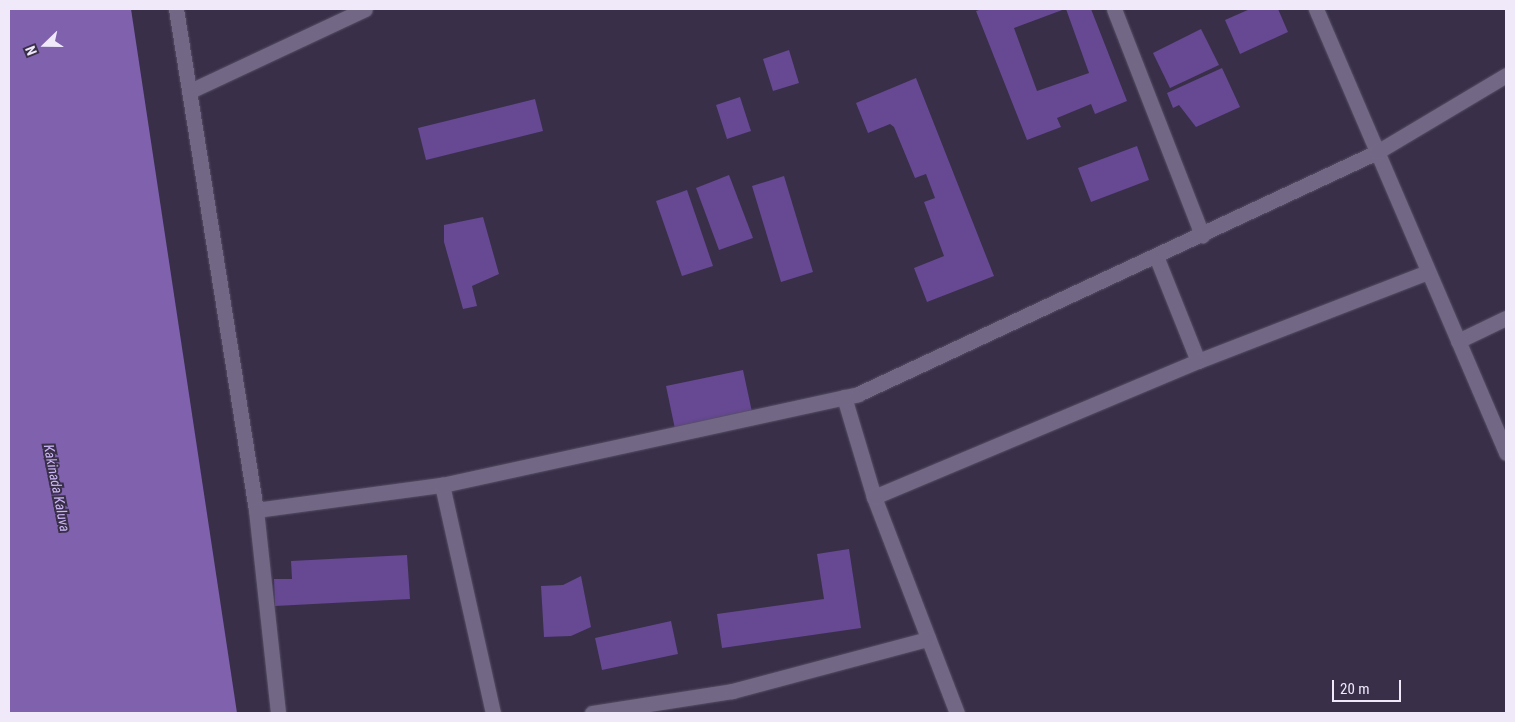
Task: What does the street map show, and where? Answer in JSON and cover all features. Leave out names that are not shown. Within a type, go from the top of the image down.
[{"type":"street","points":[[176,9],[256,510],[278,713]]},
{"type":"street","points":[[190,92],[366,9]]},
{"type":"street","points":[[1114,9],[1202,235]]},
{"type":"street","points":[[1316,9],[1506,453]]},
{"type":"street","points":[[256,510],[442,485],[844,397],[1202,235],[1376,152],[1506,75]]},
{"type":"street","points":[[1156,256],[1198,361]]},
{"type":"street","points":[[874,497],[1198,361],[1428,272]]},
{"type":"street","points":[[1458,341],[1506,318]]},
{"type":"street","points":[[844,397],[874,497],[957,713]]},
{"type":"street","points":[[442,485],[493,713]]},
{"type":"street","points":[[592,713],[732,691],[928,640]]},
{"type":"water","name":"Kakinada Kaluva","points":[[9,9],[131,9],[237,713],[9,713]]},
{"type":"building","points":[[982,9],[1065,9],[1014,28],[1037,91],[1089,73],[1066,9],[1091,9],[1127,101],[1095,114],[1091,104],[1057,118],[1061,127],[1027,140],[976,11]]},
{"type":"building","points":[[1250,9],[1278,9],[1288,32],[1240,54],[1225,20]]},
{"type":"building","points":[[1201,29],[1219,65],[1170,88],[1153,53]]},
{"type":"building","points":[[789,50],[799,83],[773,91],[763,59]]},
{"type":"building","points":[[1222,68],[1240,107],[1196,127],[1179,105],[1173,108],[1167,93]]},
{"type":"building","points":[[916,78],[994,276],[927,302],[914,268],[944,256],[924,202],[935,198],[926,174],[915,178],[894,127],[890,124],[868,133],[856,103]]},
{"type":"building","points":[[740,97],[751,131],[727,139],[716,105]]},
{"type":"building","points":[[535,99],[543,131],[426,160],[418,128]]},
{"type":"building","points":[[1137,146],[1149,180],[1091,202],[1078,168]]},
{"type":"building","points":[[729,175],[753,238],[719,250],[696,188]]},
{"type":"building","points":[[784,176],[813,272],[781,282],[752,186]]},
{"type":"building","points":[[687,190],[713,266],[682,276],[656,201]]},
{"type":"building","points":[[483,217],[499,274],[472,286],[477,306],[463,309],[444,242],[444,225]]},
{"type":"building","points":[[743,370],[752,412],[675,429],[666,386]]},
{"type":"building","points":[[849,549],[861,628],[722,648],[717,614],[824,599],[817,554]]},
{"type":"building","points":[[407,555],[410,599],[275,606],[274,579],[292,579],[291,561]]},
{"type":"building","points":[[581,576],[591,627],[571,636],[544,637],[541,586],[563,585]]},
{"type":"building","points":[[671,621],[678,654],[602,670],[595,638]]}]
